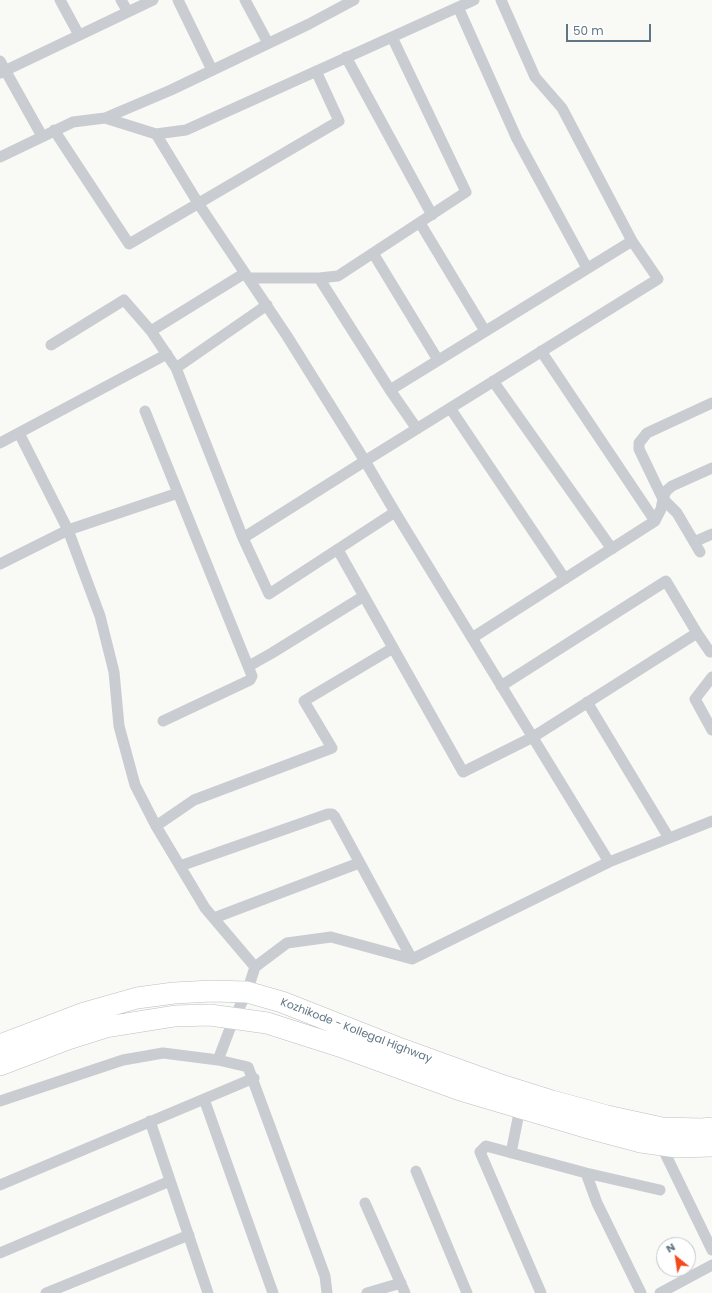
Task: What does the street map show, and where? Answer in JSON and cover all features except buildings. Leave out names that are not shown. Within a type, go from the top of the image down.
[{"type":"highway","name":"Kozhikode - Kollegal Highway","points":[[0,1045],[84,1013],[137,998],[174,993],[212,991],[247,992],[282,1002],[396,1048],[501,1085],[552,1101],[607,1116],[662,1128],[712,1128]]},
{"type":"highway","name":"Kozhikode - Kollegal Highway","points":[[0,1065],[68,1039],[106,1027],[175,1016],[210,1015],[267,1023],[339,1046],[460,1090],[641,1142],[677,1147],[712,1146]]},
{"type":"street","points":[[60,0],[79,35]]},
{"type":"street","points":[[121,0],[128,12]]},
{"type":"street","points":[[42,136],[2,68],[79,35],[154,0]]},
{"type":"street","points":[[178,0],[212,70]]},
{"type":"street","points":[[245,0],[268,43]]},
{"type":"street","points":[[0,157],[73,122],[105,118],[171,90],[354,0]]},
{"type":"street","points":[[105,118],[156,134],[186,130],[474,0]]},
{"type":"street","points":[[243,538],[364,461],[658,279],[632,241],[562,108],[535,77],[501,0]]},
{"type":"street","points":[[458,6],[517,139],[587,268]]},
{"type":"street","points":[[151,331],[247,275],[319,278],[338,276],[466,192],[392,37]]},
{"type":"street","points":[[346,57],[432,215]]},
{"type":"street","points":[[54,130],[129,244],[339,121],[316,71]]},
{"type":"street","points":[[156,134],[198,203],[287,336],[609,862]]},
{"type":"street","points":[[420,222],[485,331]]},
{"type":"street","points":[[390,390],[632,241]]},
{"type":"street","points":[[373,253],[438,360]]},
{"type":"street","points":[[319,278],[416,429]]},
{"type":"street","points":[[52,345],[124,300],[151,331],[176,368],[243,538],[269,594],[395,512]]},
{"type":"street","points":[[176,368],[267,305]]},
{"type":"street","points":[[541,352],[655,521]]},
{"type":"street","points":[[0,443],[167,354]]},
{"type":"street","points":[[493,381],[612,549]]},
{"type":"street","points":[[712,403],[647,433],[639,443],[639,449],[663,499],[677,513],[697,547],[712,534]]},
{"type":"street","points":[[450,408],[564,579]]},
{"type":"street","points":[[145,410],[252,676],[250,680],[163,721]]},
{"type":"street","points":[[19,433],[68,530],[100,616],[114,672],[119,726],[135,786],[156,826],[205,908],[255,967]]},
{"type":"street","points":[[472,638],[655,521],[661,509],[666,491],[672,486],[712,468]]},
{"type":"street","points":[[0,564],[68,530],[178,494]]},
{"type":"street","points":[[338,550],[463,772],[533,737],[697,633]]},
{"type":"street","points":[[501,686],[666,581],[710,652]]},
{"type":"street","points":[[249,666],[364,596]]},
{"type":"street","points":[[156,826],[194,800],[332,748],[304,701],[393,648]]},
{"type":"street","points":[[712,677],[694,699],[712,730]]},
{"type":"street","points":[[587,702],[669,838]]},
{"type":"street","points":[[180,866],[328,814],[332,814],[335,816],[412,959]]},
{"type":"street","points":[[218,1060],[234,1018],[247,992],[255,967],[287,943],[331,938],[412,959],[609,862],[712,821]]},
{"type":"street","points":[[214,918],[359,862]]},
{"type":"street","points":[[0,1101],[123,1060],[162,1053],[218,1060],[248,1067],[254,1078],[325,1276],[327,1293]]},
{"type":"street","points":[[0,1185],[254,1078]]},
{"type":"street","points":[[204,1098],[273,1293]]},
{"type":"street","points":[[512,1153],[520,1108]]},
{"type":"street","points":[[150,1121],[208,1293]]},
{"type":"street","points":[[661,1145],[712,1250]]},
{"type":"street","points":[[541,1293],[480,1152],[486,1146],[586,1173],[660,1190]]},
{"type":"street","points":[[416,1171],[467,1293]]},
{"type":"street","points":[[586,1173],[597,1203],[642,1293]]},
{"type":"street","points":[[0,1253],[170,1181]]},
{"type":"street","points":[[364,1203],[403,1288],[368,1293]]},
{"type":"street","points":[[46,1293],[189,1235]]},
{"type":"street","points":[[660,1293],[712,1265]]}]
